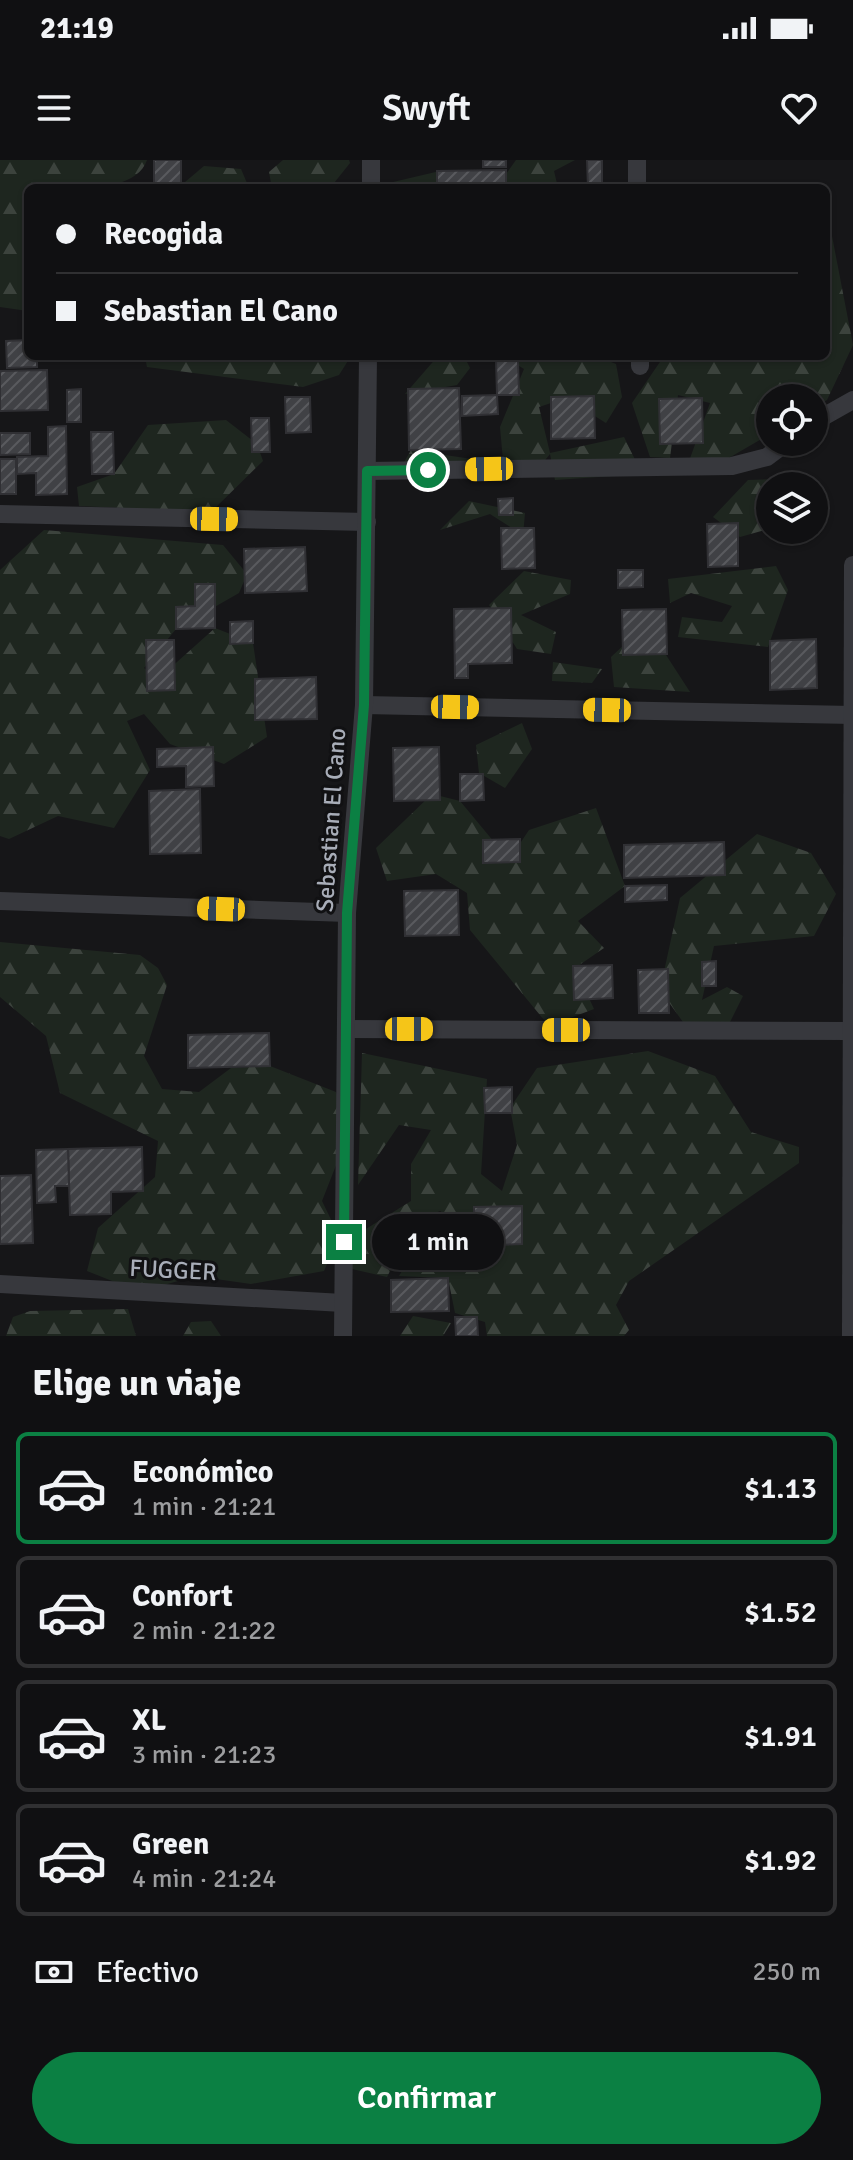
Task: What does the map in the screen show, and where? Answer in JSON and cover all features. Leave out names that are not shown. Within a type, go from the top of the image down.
[{"type":"street","points":[[371,160],[371,184]]},
{"type":"street","points":[[637,160],[637,184]]},
{"type":"street","name":"Sebastian El Cano","points":[[343,1336],[347,913],[364,705],[368,360]]},
{"type":"street","points":[[828,414],[853,400]]},
{"type":"street","points":[[367,471],[732,466],[768,456]]},
{"type":"street","points":[[0,514],[367,522]]},
{"type":"street","points":[[851,1336],[853,565]]},
{"type":"street","points":[[364,705],[852,715]]},
{"type":"street","points":[[0,901],[347,913]]},
{"type":"street","points":[[346,1029],[851,1031]]},
{"type":"street","name":"FUGGER","points":[[0,1284],[343,1303]]},
{"type":"green space","points":[[0,160],[147,160],[139,172],[115,184],[24,184],[24,310],[0,307]]},
{"type":"green space","points":[[283,160],[349,160],[350,163],[333,184],[271,184],[269,172]]},
{"type":"green space","points":[[516,160],[575,160],[554,171],[557,184],[499,184]]},
{"type":"green space","points":[[204,166],[241,169],[247,184],[183,184]]},
{"type":"green space","points":[[440,171],[463,184],[389,184]]},
{"type":"green space","points":[[830,226],[853,345],[828,398],[828,384],[756,384],[756,442],[715,466],[688,464],[710,403],[678,395],[670,458],[650,457],[632,403],[661,360],[830,360]]},
{"type":"green space","points":[[146,360],[348,360],[339,375],[303,387],[147,367]]},
{"type":"green space","points":[[435,360],[466,360],[470,368],[457,385],[405,394]]},
{"type":"green space","points":[[509,360],[606,360],[616,364],[622,397],[606,423],[566,398],[539,407],[550,453],[624,437],[642,474],[555,480],[550,454],[533,475],[504,471],[500,427],[524,369]]},
{"type":"green space","points":[[226,420],[257,444],[263,461],[211,512],[79,506],[77,487],[114,474],[148,425]]},
{"type":"green space","points":[[411,450],[472,459],[474,478],[398,473]]},
{"type":"green space","points":[[748,480],[756,480],[756,532],[740,537],[713,517]]},
{"type":"green space","points":[[469,501],[525,513],[523,535],[490,514],[440,530]]},
{"type":"green space","points":[[44,530],[223,545],[247,574],[239,593],[176,629],[144,668],[158,679],[215,628],[253,643],[267,737],[224,764],[170,744],[144,714],[127,721],[150,770],[114,828],[58,816],[9,839],[0,836],[0,570]]},
{"type":"green space","points":[[776,566],[788,590],[768,647],[678,637],[682,617],[722,622],[732,606],[691,593],[670,603],[668,579]]},
{"type":"green space","points":[[524,571],[571,580],[570,594],[521,615],[556,632],[551,654],[517,649],[489,605]]},
{"type":"green space","points":[[625,644],[666,655],[690,692],[614,687],[611,657]]},
{"type":"green space","points":[[553,662],[602,669],[592,683],[552,681]]},
{"type":"green space","points":[[522,723],[532,749],[505,788],[479,773],[476,745]]},
{"type":"green space","points":[[432,794],[460,801],[509,860],[529,830],[596,808],[625,886],[578,921],[604,948],[575,968],[594,1009],[549,1026],[470,930],[467,893],[436,874],[387,881],[376,848]]},
{"type":"green space","points":[[757,834],[811,853],[836,894],[814,936],[714,946],[702,1000],[727,987],[743,996],[724,1034],[688,1029],[660,990],[680,898]]},
{"type":"green space","points":[[0,942],[140,955],[158,968],[167,985],[144,1056],[162,1089],[199,1092],[231,1068],[270,1066],[336,1092],[351,1127],[322,1201],[339,1236],[324,1271],[251,1284],[195,1276],[140,1292],[87,1271],[98,1228],[155,1177],[158,1141],[60,1093],[46,1036],[0,997]]},
{"type":"green space","points":[[648,1051],[715,1076],[751,1132],[799,1147],[799,1163],[629,1281],[616,1305],[629,1330],[624,1336],[487,1336],[485,1322],[455,1313],[448,1278],[399,1276],[413,1253],[455,1254],[462,1226],[440,1211],[415,1221],[387,1277],[352,1269],[345,1242],[411,1201],[411,1164],[431,1130],[399,1125],[358,1185],[362,1053],[487,1079],[481,1174],[502,1191],[517,1145],[510,1108],[537,1068]]},
{"type":"green space","points":[[128,1309],[136,1336],[6,1336],[13,1317],[30,1311]]},
{"type":"green space","points":[[413,1316],[451,1323],[443,1336],[400,1336]]},
{"type":"green space","points":[[211,1321],[221,1336],[183,1336],[191,1322]]},
{"type":"building","points":[[154,160],[181,160],[181,183],[154,184]]},
{"type":"building","points":[[483,160],[506,160],[506,167],[483,167]]},
{"type":"building","points":[[587,160],[602,160],[602,184],[588,184]]},
{"type":"building","points":[[506,170],[506,184],[437,184],[437,171]]},
{"type":"building","points":[[24,340],[24,360],[37,360],[37,367],[7,368],[6,341]]},
{"type":"building","points":[[496,360],[518,360],[519,395],[497,395]]},
{"type":"building","points":[[47,370],[48,410],[0,411],[0,371]]},
{"type":"building","points":[[459,388],[461,449],[409,450],[408,389]]},
{"type":"building","points":[[81,389],[81,422],[67,422],[67,390]]},
{"type":"building","points":[[497,395],[498,414],[462,416],[462,396]]},
{"type":"building","points":[[594,396],[595,438],[551,439],[551,397]]},
{"type":"building","points":[[285,397],[310,397],[311,432],[286,433]]},
{"type":"building","points":[[702,398],[703,443],[660,444],[659,399]]},
{"type":"building","points":[[251,418],[269,418],[270,452],[252,452]]},
{"type":"building","points":[[66,426],[67,494],[36,495],[36,473],[17,474],[17,457],[48,456],[48,427]]},
{"type":"building","points":[[91,432],[113,432],[114,474],[92,474]]},
{"type":"building","points":[[0,433],[30,433],[30,454],[0,455]]},
{"type":"building","points":[[0,459],[16,459],[16,494],[0,494]]},
{"type":"building","points":[[513,498],[513,515],[499,515],[498,499]]},
{"type":"building","points":[[738,523],[738,566],[708,567],[707,524]]},
{"type":"building","points":[[501,528],[534,528],[535,568],[502,569]]},
{"type":"building","points":[[305,547],[307,591],[245,593],[244,549]]},
{"type":"building","points":[[618,570],[643,570],[643,587],[618,588]]},
{"type":"building","points":[[195,584],[215,584],[215,628],[176,629],[176,607],[195,606]]},
{"type":"building","points":[[511,608],[512,663],[468,664],[468,678],[455,678],[454,609]]},
{"type":"building","points":[[666,609],[667,654],[623,655],[622,610]]},
{"type":"building","points":[[253,621],[253,643],[230,644],[230,622]]},
{"type":"building","points":[[816,639],[817,688],[770,690],[770,641]]},
{"type":"building","points":[[146,640],[174,640],[175,690],[147,691]]},
{"type":"building","points":[[316,677],[317,719],[255,720],[255,679]]},
{"type":"building","points":[[213,747],[214,786],[186,787],[186,766],[157,767],[157,749]]},
{"type":"building","points":[[439,747],[440,800],[394,801],[393,748]]},
{"type":"building","points":[[460,774],[483,774],[484,800],[460,801]]},
{"type":"building","points":[[200,789],[201,853],[150,854],[149,791]]},
{"type":"building","points":[[520,839],[520,862],[483,863],[483,840]]},
{"type":"building","points":[[724,842],[725,875],[624,878],[624,845]]},
{"type":"building","points":[[667,885],[667,900],[625,902],[625,886]]},
{"type":"building","points":[[458,890],[459,935],[405,936],[404,891]]},
{"type":"building","points":[[716,961],[716,986],[702,986],[702,962]]},
{"type":"building","points":[[612,965],[613,998],[574,1000],[573,966]]},
{"type":"building","points":[[668,969],[669,1013],[639,1013],[638,970]]},
{"type":"building","points":[[269,1033],[270,1066],[188,1068],[188,1035]]},
{"type":"building","points":[[512,1087],[512,1113],[485,1113],[484,1088]]},
{"type":"building","points":[[142,1147],[143,1191],[111,1192],[111,1214],[70,1215],[68,1149]]},
{"type":"building","points":[[68,1149],[69,1186],[55,1186],[56,1202],[37,1203],[36,1150]]},
{"type":"building","points":[[31,1175],[33,1243],[0,1244],[0,1176]]},
{"type":"building","points":[[522,1206],[522,1244],[475,1246],[474,1207]]},
{"type":"building","points":[[402,1227],[442,1227],[443,1248],[402,1249]]},
{"type":"building","points":[[448,1278],[449,1311],[391,1312],[391,1280]]},
{"type":"building","points":[[455,1317],[477,1317],[478,1336],[456,1336]]},
{"type":"route","points":[[344,1242],[347,913],[364,705],[367,471],[428,470]]}]
